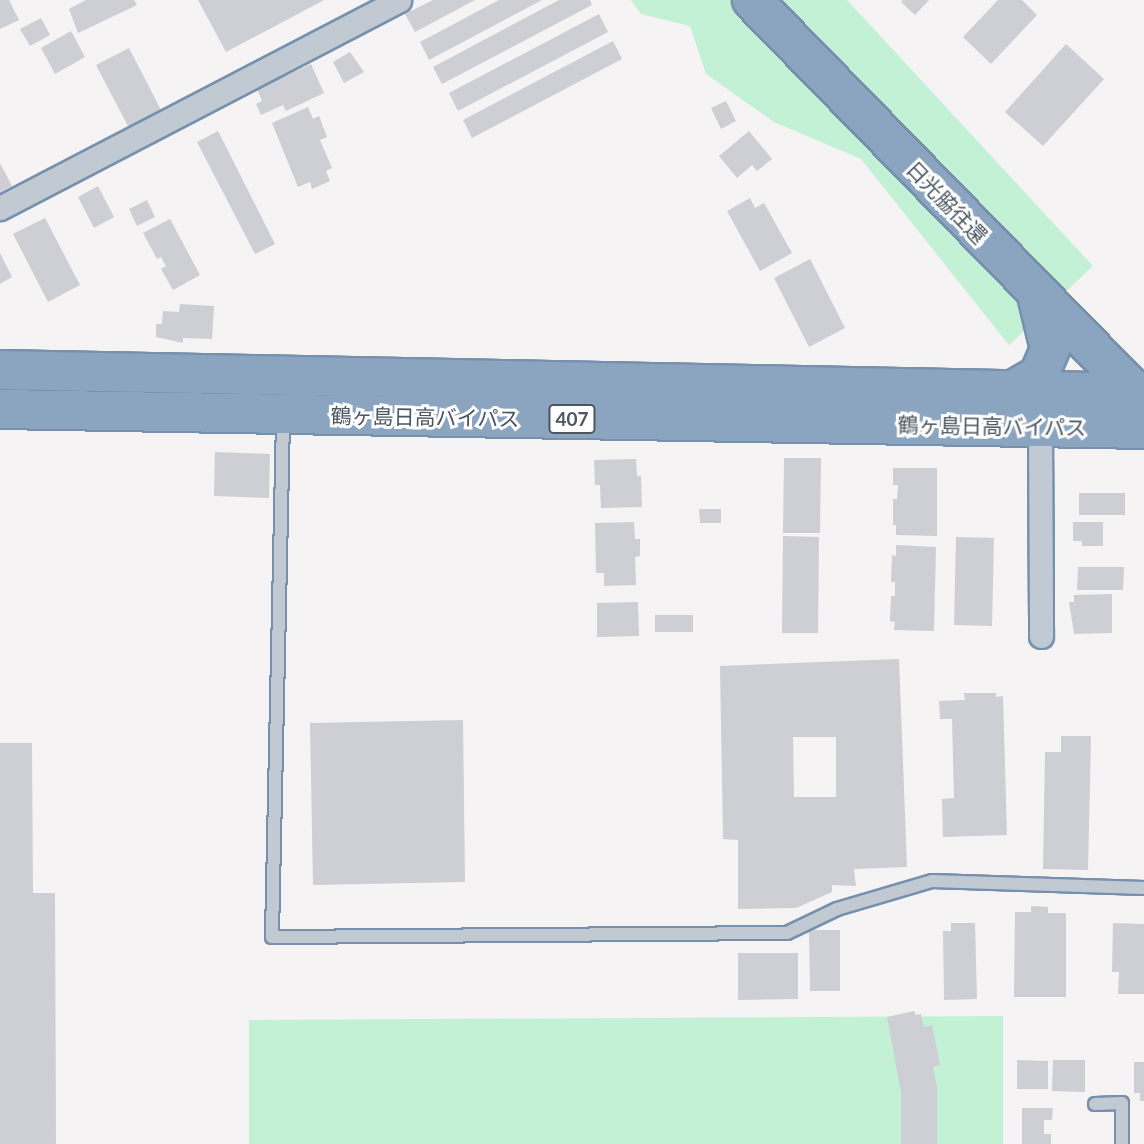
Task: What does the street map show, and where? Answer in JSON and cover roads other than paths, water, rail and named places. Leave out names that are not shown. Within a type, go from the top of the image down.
[{"type":"highway","name":"日光脇往還","points":[[752,0],[1037,295],[1141,396]]},
{"type":"highway","points":[[1015,389],[1039,375],[1050,349],[1037,295]]},
{"type":"highway","name":"鶴ヶ島日高バイパス","points":[[0,370],[1015,389],[1141,396]]},
{"type":"highway","name":"鶴ヶ島日高バイパス","points":[[0,409],[1144,429]]},
{"type":"street","points":[[0,208],[400,0]]},
{"type":"street","points":[[1040,427],[1041,636]]},
{"type":"lane","points":[[283,414],[272,937],[787,933],[837,909],[932,881],[1144,888]]},
{"type":"lane","points":[[1095,1104],[1122,1103],[1122,1144]]}]
